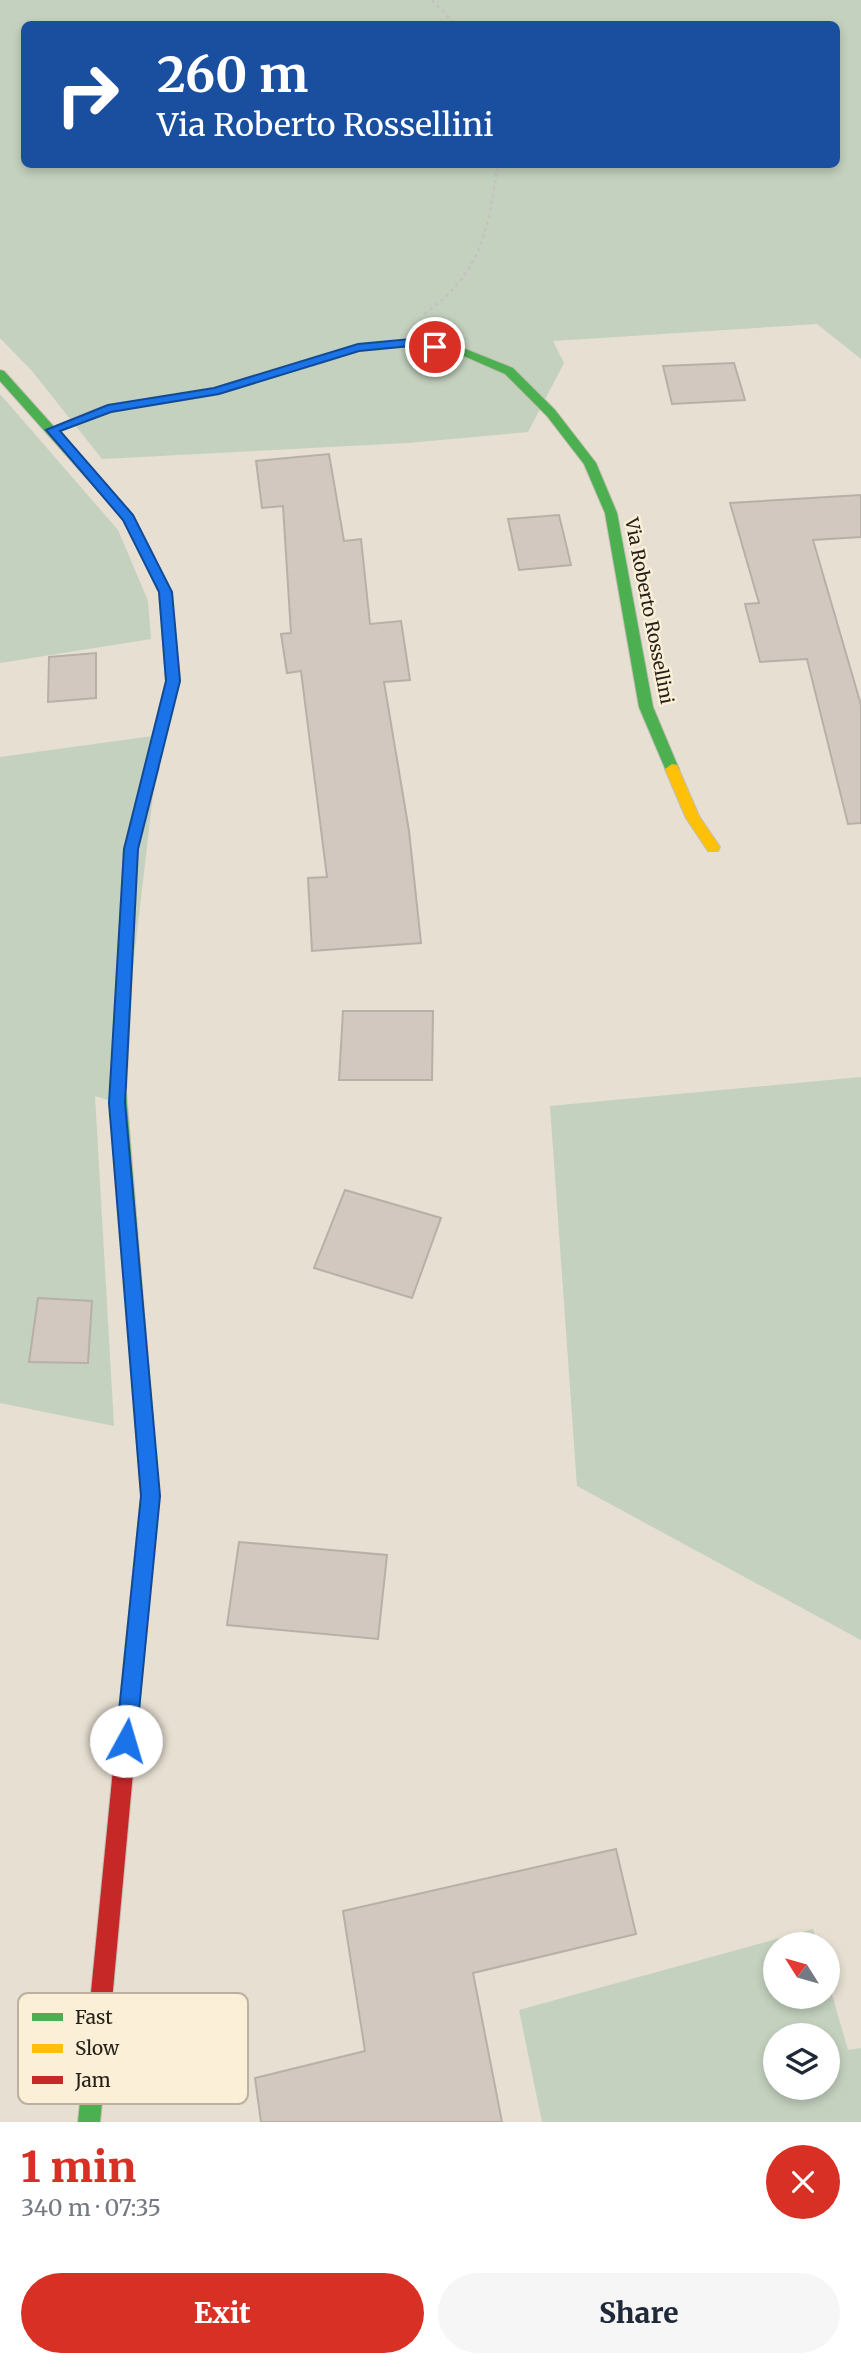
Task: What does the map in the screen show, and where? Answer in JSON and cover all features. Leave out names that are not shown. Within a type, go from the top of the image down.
[{"type":"street","name":"Via Roberto Rossellini","points":[[52,430],[108,409],[215,391],[358,348],[411,343],[447,348],[459,350],[509,371],[551,413],[590,463],[611,513],[646,707],[693,818],[713,847]]},
{"type":"street","points":[[0,374],[129,518],[165,592],[173,681],[131,849],[117,1103],[150,1496],[102,1993]]},
{"type":"street","points":[[89,2122],[91,2104]]},
{"type":"path","points":[[432,0],[452,21]]},
{"type":"path","points":[[421,316],[450,296],[474,264],[490,212],[497,168]]},
{"type":"green space","points":[[0,0],[861,0],[861,359],[817,324],[553,341],[564,363],[528,432],[407,443],[102,459],[32,371],[0,338]]},
{"type":"green space","points":[[0,394],[118,530],[148,601],[151,639],[0,663]]},
{"type":"green space","points":[[160,735],[117,1103],[95,1096],[114,1426],[0,1403],[0,757]]},
{"type":"green space","points":[[861,1077],[861,1640],[577,1486],[550,1106]]},
{"type":"green space","points":[[763,1943],[763,2009],[836,2009],[848,2050],[861,2048],[861,2122],[542,2122],[519,2010]]},
{"type":"building","points":[[734,363],[745,400],[672,404],[663,366]]},
{"type":"building","points":[[329,454],[344,541],[361,539],[370,624],[401,621],[410,680],[384,682],[409,831],[421,943],[312,951],[308,878],[327,877],[301,671],[287,673],[281,634],[291,633],[283,506],[262,508],[256,461]]},
{"type":"building","points":[[861,495],[861,537],[813,540],[861,705],[861,823],[848,824],[807,659],[760,662],[745,604],[759,603],[730,503]]},
{"type":"building","points":[[559,515],[571,565],[519,570],[508,519]]},
{"type":"building","points":[[96,653],[96,698],[48,702],[49,657]]},
{"type":"building","points":[[343,1011],[433,1011],[432,1080],[339,1080]]},
{"type":"building","points":[[345,1190],[441,1218],[412,1298],[314,1268]]},
{"type":"building","points":[[38,1298],[92,1301],[88,1363],[29,1362]]},
{"type":"building","points":[[239,1542],[387,1555],[378,1639],[227,1625]]},
{"type":"building","points":[[616,1849],[636,1934],[473,1973],[502,2122],[261,2122],[255,2078],[365,2051],[343,1911]]},
{"type":"traffic: fast","points":[[312,362],[358,348],[411,343],[459,350],[509,371],[551,413],[590,463],[611,513],[646,707],[672,769]]},
{"type":"traffic: fast","points":[[0,374],[129,518],[165,591],[173,681],[152,767]]},
{"type":"traffic: fast","points":[[118,1092],[150,1496],[127,1729]]},
{"type":"traffic: fast","points":[[89,2122],[91,2104]]},
{"type":"traffic: slow","points":[[52,430],[108,409],[215,391],[312,362]]},
{"type":"traffic: slow","points":[[672,769],[693,818],[713,847]]},
{"type":"traffic: jam","points":[[118,1092],[131,849],[152,767]]},
{"type":"traffic: jam","points":[[102,1993],[127,1729]]},
{"type":"route","points":[[126,1741],[150,1496],[117,1103],[131,849],[173,681],[165,592],[129,518],[52,430],[108,409],[215,391],[358,348],[411,343],[435,347]]}]
